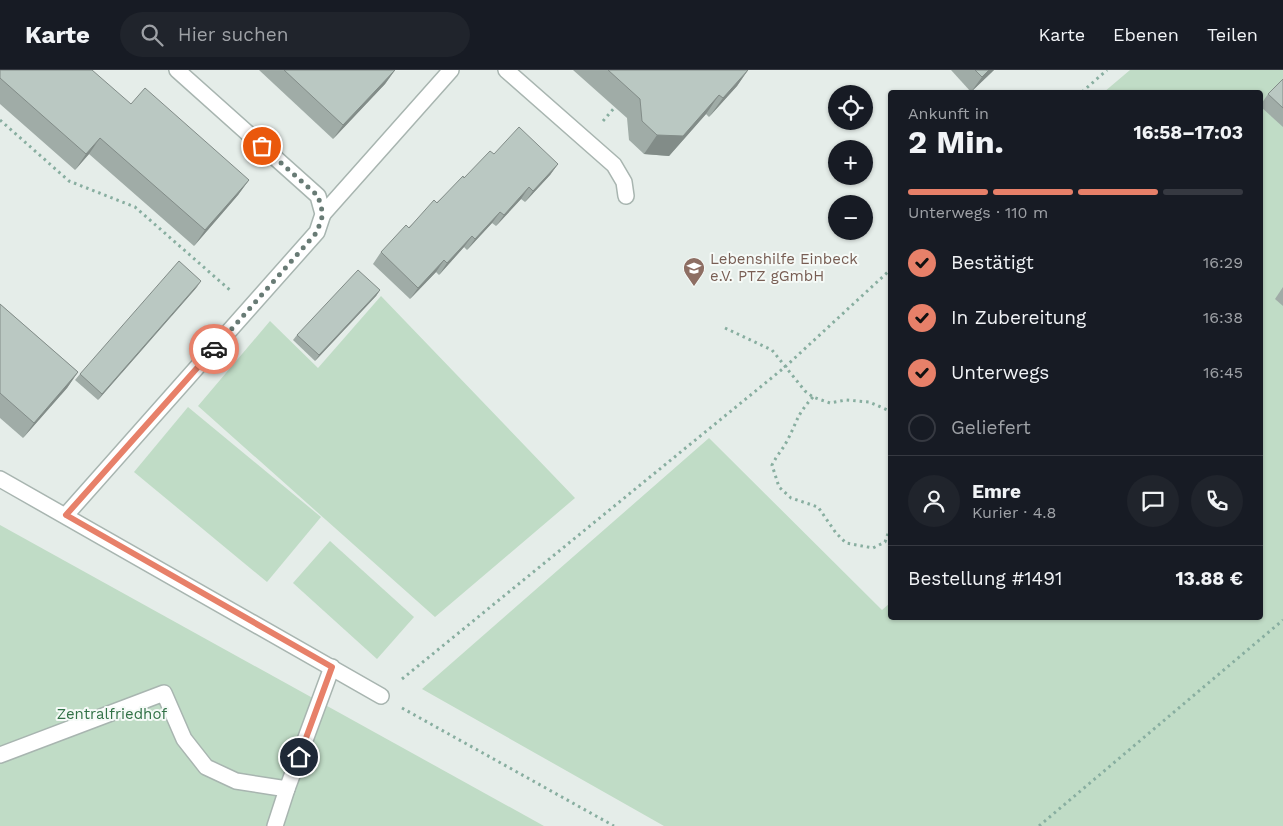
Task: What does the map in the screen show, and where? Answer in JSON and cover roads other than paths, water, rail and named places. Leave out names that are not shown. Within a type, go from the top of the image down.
[{"type":"street","points":[[177,70],[318,196],[323,214]]},
{"type":"street","points":[[66,515],[317,232],[323,214],[451,70]]},
{"type":"street","points":[[506,70],[614,165],[624,182],[626,196]]},
{"type":"street","points":[[0,479],[381,696]]},
{"type":"street","points":[[276,826],[287,789],[332,667]]},
{"type":"street","points":[[0,755],[164,693],[184,740],[206,767],[236,782],[287,789]]},
{"type":"place","name":"Lebenshilfe Einbeck e.V. PTZ gGmbH","points":[[694,287]]},
{"type":"park label","name":"Zentralfriedhof","points":[[112,714]]}]
